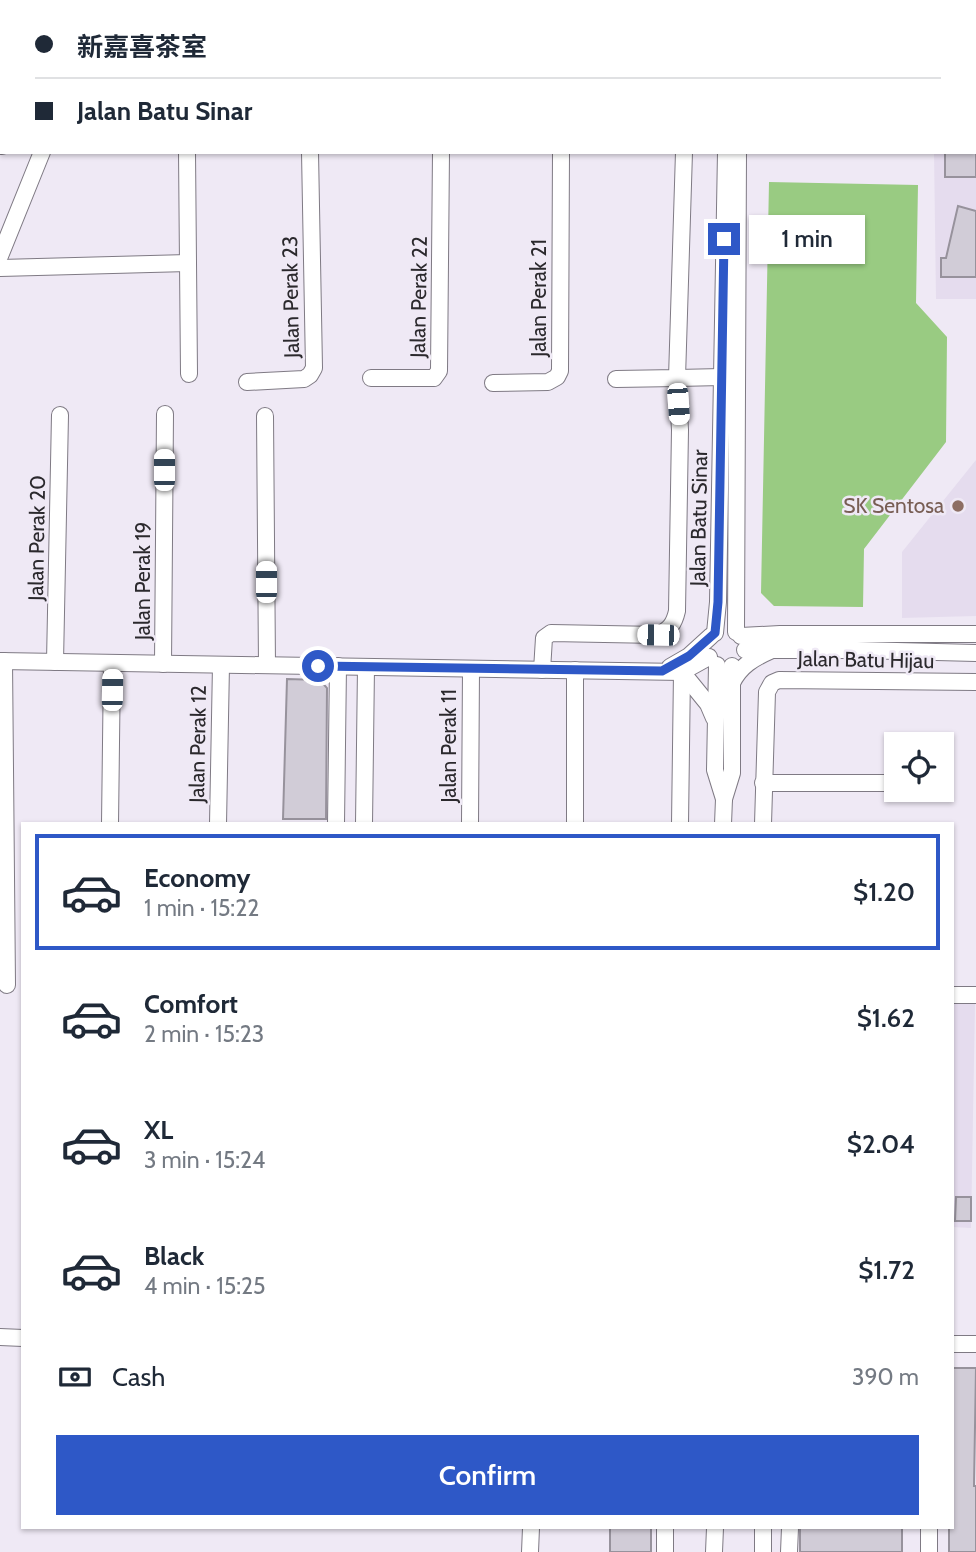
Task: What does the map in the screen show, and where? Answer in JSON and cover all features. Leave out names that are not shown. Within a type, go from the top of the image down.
[{"type":"street","points":[[0,256],[41,154]]},
{"type":"street","points":[[187,154],[189,374]]},
{"type":"street","name":"Jalan Perak 23","points":[[247,382],[304,379],[314,368],[310,154]]},
{"type":"street","name":"Jalan Perak 22","points":[[371,378],[434,378],[439,371],[441,154]]},
{"type":"street","name":"Jalan Perak 21","points":[[493,383],[548,382],[560,371],[561,154]]},
{"type":"street","points":[[542,670],[544,638],[551,633],[658,635],[669,629],[677,611],[680,430],[677,379],[684,154]]},
{"type":"street","name":"Jalan Batu Sinar","points":[[713,635],[718,602],[726,154]]},
{"type":"street","name":"Jalan Batu Sinar","points":[[738,154],[735,596],[741,640]]},
{"type":"street","points":[[0,268],[188,263]]},
{"type":"street","points":[[616,379],[722,377]]},
{"type":"street","name":"Jalan Perak 19","points":[[163,664],[165,414]]},
{"type":"street","name":"Jalan Perak 20","points":[[55,662],[60,415]]},
{"type":"street","points":[[265,416],[267,665]]},
{"type":"street","points":[[735,596],[739,608],[752,623],[764,631],[780,634]]},
{"type":"street","points":[[10,985],[3,875],[2,662],[682,672],[720,663],[739,662],[741,640],[726,629],[713,635],[689,656],[662,671]]},
{"type":"street","name":"Jalan Batu Hijau","points":[[741,640],[780,634],[976,634]]},
{"type":"street","points":[[713,635],[707,647],[732,685]]},
{"type":"street","name":"Jalan Batu Hijau","points":[[741,640],[772,650],[976,653]]},
{"type":"street","points":[[723,822],[724,799],[732,773],[732,685],[743,667],[772,650]]},
{"type":"street","points":[[110,822],[112,663]]},
{"type":"street","points":[[720,663],[715,770],[724,799]]},
{"type":"street","name":"Jalan Perak 12","points":[[218,822],[221,665]]},
{"type":"street","points":[[336,822],[338,666]]},
{"type":"street","points":[[364,822],[366,667]]},
{"type":"street","name":"Jalan Perak 11","points":[[470,822],[471,669]]},
{"type":"street","points":[[575,670],[575,822]]},
{"type":"street","points":[[682,672],[708,704],[716,722]]},
{"type":"street","points":[[680,822],[682,672]]},
{"type":"street","name":"Jalan Batu Hijau","points":[[763,822],[767,692],[772,683],[779,680],[976,682]]},
{"type":"street","points":[[763,783],[884,783]]},
{"type":"street","points":[[954,995],[976,995]]},
{"type":"street","points":[[0,1337],[21,1338]]},
{"type":"street","points":[[954,1344],[976,1344]]},
{"type":"street","points":[[530,1552],[531,1529]]},
{"type":"street","points":[[665,1529],[665,1552]]},
{"type":"street","points":[[715,1529],[715,1552]]},
{"type":"street","points":[[763,1529],[763,1552]]},
{"type":"street","points":[[789,1552],[790,1529]]},
{"type":"street","points":[[929,1529],[929,1552]]},
{"type":"shaded area","points":[[934,154],[976,154],[976,299],[936,299]]},
{"type":"shaded area","name":"SK Sentosa","points":[[976,460],[976,616],[902,618],[902,552]]},
{"type":"shaded area","points":[[954,1004],[975,1004],[971,1228],[954,1227]]},
{"type":"green space","points":[[769,182],[918,185],[916,303],[947,337],[946,442],[864,549],[863,607],[774,606],[761,593]]},
{"type":"building","points":[[945,154],[976,154],[976,177],[945,177]]},
{"type":"building","points":[[958,206],[976,211],[976,277],[941,277],[941,258],[946,258]]},
{"type":"building","points":[[287,679],[320,680],[327,688],[326,819],[283,819]]},
{"type":"building","points":[[956,1197],[971,1197],[971,1221],[955,1221]]},
{"type":"building","points":[[954,1368],[976,1368],[976,1552],[949,1552],[949,1529],[954,1529]]},
{"type":"building","points":[[610,1529],[651,1529],[651,1552],[610,1552]]},
{"type":"building","points":[[800,1529],[902,1529],[902,1552],[800,1552]]},
{"type":"place","name":"SK Sentosa","points":[[958,506]]},
{"type":"route","points":[[318,666],[662,671],[689,656],[715,633],[718,602],[724,239]]}]
